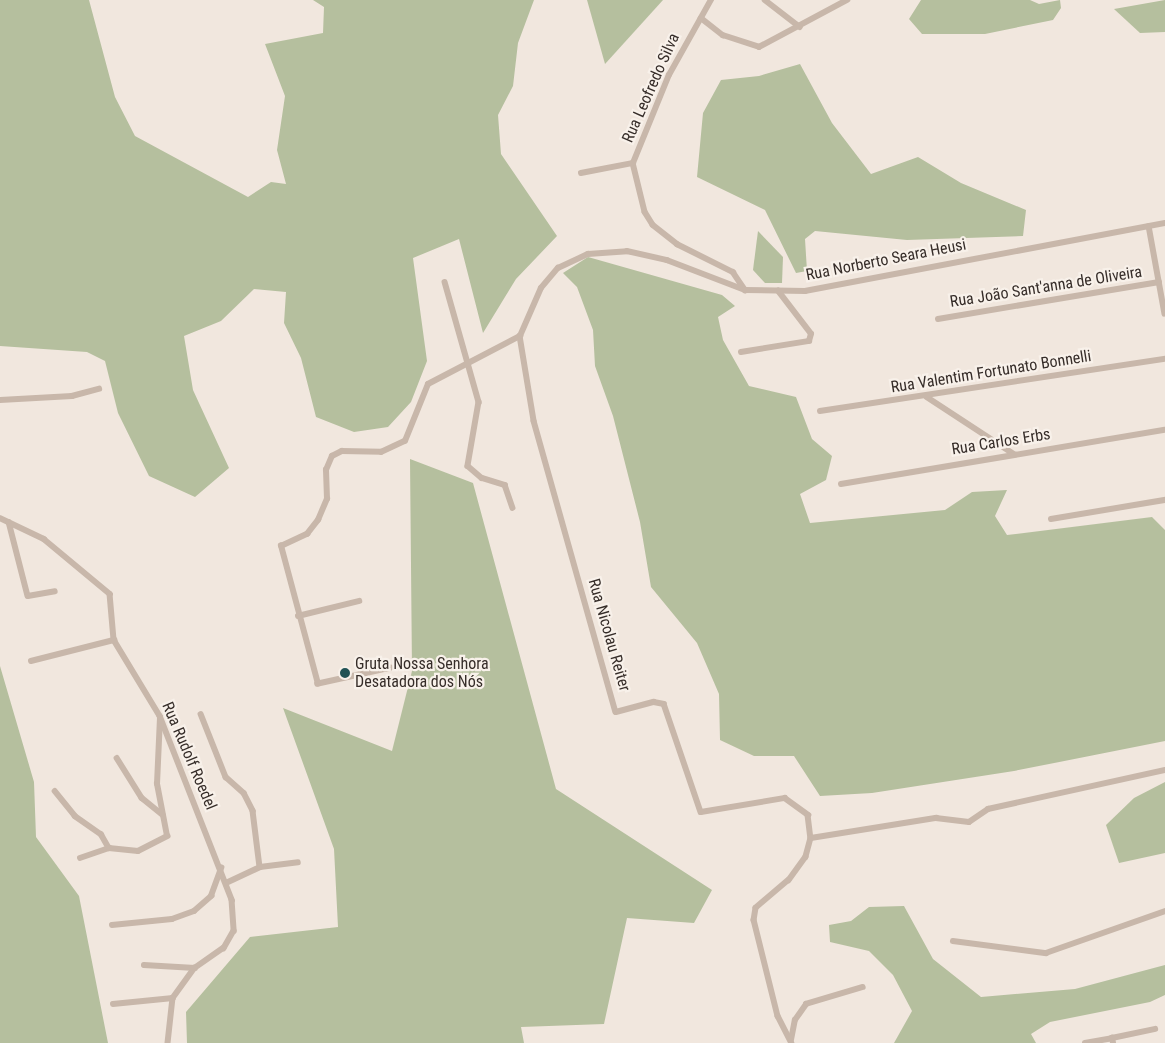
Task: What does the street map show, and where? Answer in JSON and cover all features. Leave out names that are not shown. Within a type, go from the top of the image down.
[{"type":"street","name":"Rua Leofredo Silva","points":[[633,163],[669,75],[712,0]]},
{"type":"street","points":[[765,0],[800,27]]},
{"type":"street","points":[[701,18],[723,35],[759,47],[800,27],[847,0]]},
{"type":"street","points":[[581,173],[633,163],[645,212],[653,224],[677,244],[733,272],[745,290]]},
{"type":"street","name":"Rua Norberto Seara Heusi","points":[[520,336],[548,278],[588,254],[647,255],[745,290],[778,291],[825,288],[956,259],[1165,223]]},
{"type":"street","points":[[1149,226],[1165,314]]},
{"type":"street","points":[[445,282],[479,402],[468,466],[482,478],[505,485],[513,508]]},
{"type":"street","name":"Rua João Sant'anna de Oliveira","points":[[938,318],[1159,282]]},
{"type":"street","points":[[741,352],[809,341],[811,334],[778,291]]},
{"type":"street","points":[[391,668],[318,684],[298,616],[281,546],[307,534],[318,520],[328,491],[327,462],[342,451],[381,452],[399,446],[414,424],[418,401],[428,384],[469,366],[520,336]]},
{"type":"street","name":"Rua Nicolau Reiter","points":[[520,336],[534,421],[616,712],[654,702],[664,704],[702,812],[785,798],[808,815],[811,838]]},
{"type":"street","name":"Rua Valentim Fortunato Bonnelli","points":[[820,411],[927,397],[1165,359]]},
{"type":"street","points":[[0,400],[72,396],[99,389]]},
{"type":"street","points":[[927,397],[1014,454]]},
{"type":"street","name":"Rua Carlos Erbs","points":[[841,484],[1165,430]]},
{"type":"street","points":[[1051,519],[1165,500]]},
{"type":"street","name":"Rua Rudolf Roedel","points":[[0,518],[44,539],[106,587],[113,600],[114,640],[160,716],[226,883],[235,916],[234,931],[218,954],[195,968],[173,998],[168,1043]]},
{"type":"street","points":[[8,522],[28,596],[55,592]]},
{"type":"street","points":[[298,616],[360,600]]},
{"type":"street","points":[[31,661],[114,640]]},
{"type":"street","points":[[201,714],[226,777],[244,793],[252,811],[260,867]]},
{"type":"street","points":[[80,858],[109,848],[138,851],[162,840],[168,832],[157,784],[160,716]]},
{"type":"street","points":[[117,758],[142,798],[164,816]]},
{"type":"street","points":[[792,1042],[778,1016],[754,920],[763,900],[798,872],[811,838],[936,818],[969,822],[988,809],[1165,770]]},
{"type":"street","points":[[55,790],[75,816],[101,834],[109,848]]},
{"type":"street","points":[[226,883],[260,867],[298,862]]},
{"type":"street","points":[[112,925],[172,919],[194,911],[211,896],[221,868]]},
{"type":"street","points":[[954,941],[1046,952],[1165,911]]},
{"type":"street","points":[[144,965],[195,968]]},
{"type":"street","points":[[792,1042],[795,1020],[806,1004],[863,987]]},
{"type":"street","points":[[113,1004],[173,998]]},
{"type":"street","points":[[1085,1043],[1113,1040],[1155,1029]]},
{"type":"green space","points":[[0,0],[89,0],[115,97],[135,136],[248,197],[271,182],[286,184],[277,150],[285,96],[265,44],[323,33],[324,7],[313,0],[534,0],[518,43],[513,86],[498,115],[501,154],[557,236],[516,279],[483,333],[459,239],[413,258],[427,361],[411,402],[388,427],[354,432],[316,417],[301,358],[284,323],[286,292],[254,289],[221,321],[184,336],[193,390],[229,468],[195,497],[149,476],[118,413],[105,361],[87,352],[0,346]]},
{"type":"green space","points":[[587,0],[663,0],[605,64]]},
{"type":"green space","points":[[921,0],[1030,0],[1039,4],[1060,0],[1061,8],[1053,20],[985,34],[922,34],[909,19]]},
{"type":"green space","points":[[1165,0],[1165,32],[1140,33],[1114,9]]},
{"type":"green space","points":[[800,64],[832,123],[871,174],[918,157],[961,183],[1026,210],[1023,236],[907,240],[815,231],[805,239],[807,271],[796,273],[765,210],[697,177],[703,113],[721,80],[759,76]]},
{"type":"green space","points":[[758,231],[783,257],[782,283],[765,283],[753,270]]},
{"type":"green space","points":[[588,257],[722,295],[735,306],[718,317],[723,340],[749,386],[796,397],[812,439],[832,456],[826,480],[800,494],[810,523],[945,510],[972,492],[1007,490],[995,516],[1007,535],[1152,517],[1165,530],[1165,741],[1014,771],[872,793],[820,796],[794,756],[754,756],[720,740],[719,694],[697,643],[651,587],[640,522],[613,416],[595,366],[593,330],[577,287],[563,273]]},
{"type":"green space","points":[[410,459],[473,483],[556,789],[712,890],[694,923],[627,918],[604,1024],[521,1027],[524,1043],[187,1043],[186,1012],[250,937],[338,927],[334,849],[283,708],[392,751],[412,671]]},
{"type":"green space","points":[[0,666],[34,782],[36,837],[79,896],[108,1043],[0,1043]]},
{"type":"green space","points":[[1165,782],[1165,853],[1119,863],[1106,825],[1134,798]]},
{"type":"green space","points":[[904,906],[933,959],[981,997],[1075,989],[1165,965],[1165,995],[1150,1002],[1050,1022],[1031,1034],[1036,1043],[894,1043],[912,1011],[893,975],[869,951],[830,942],[829,925],[851,921],[869,907]]},
{"type":"place","name":"Gruta Nossa Senhora Desatadora dos Nós","points":[[345,673]]}]
